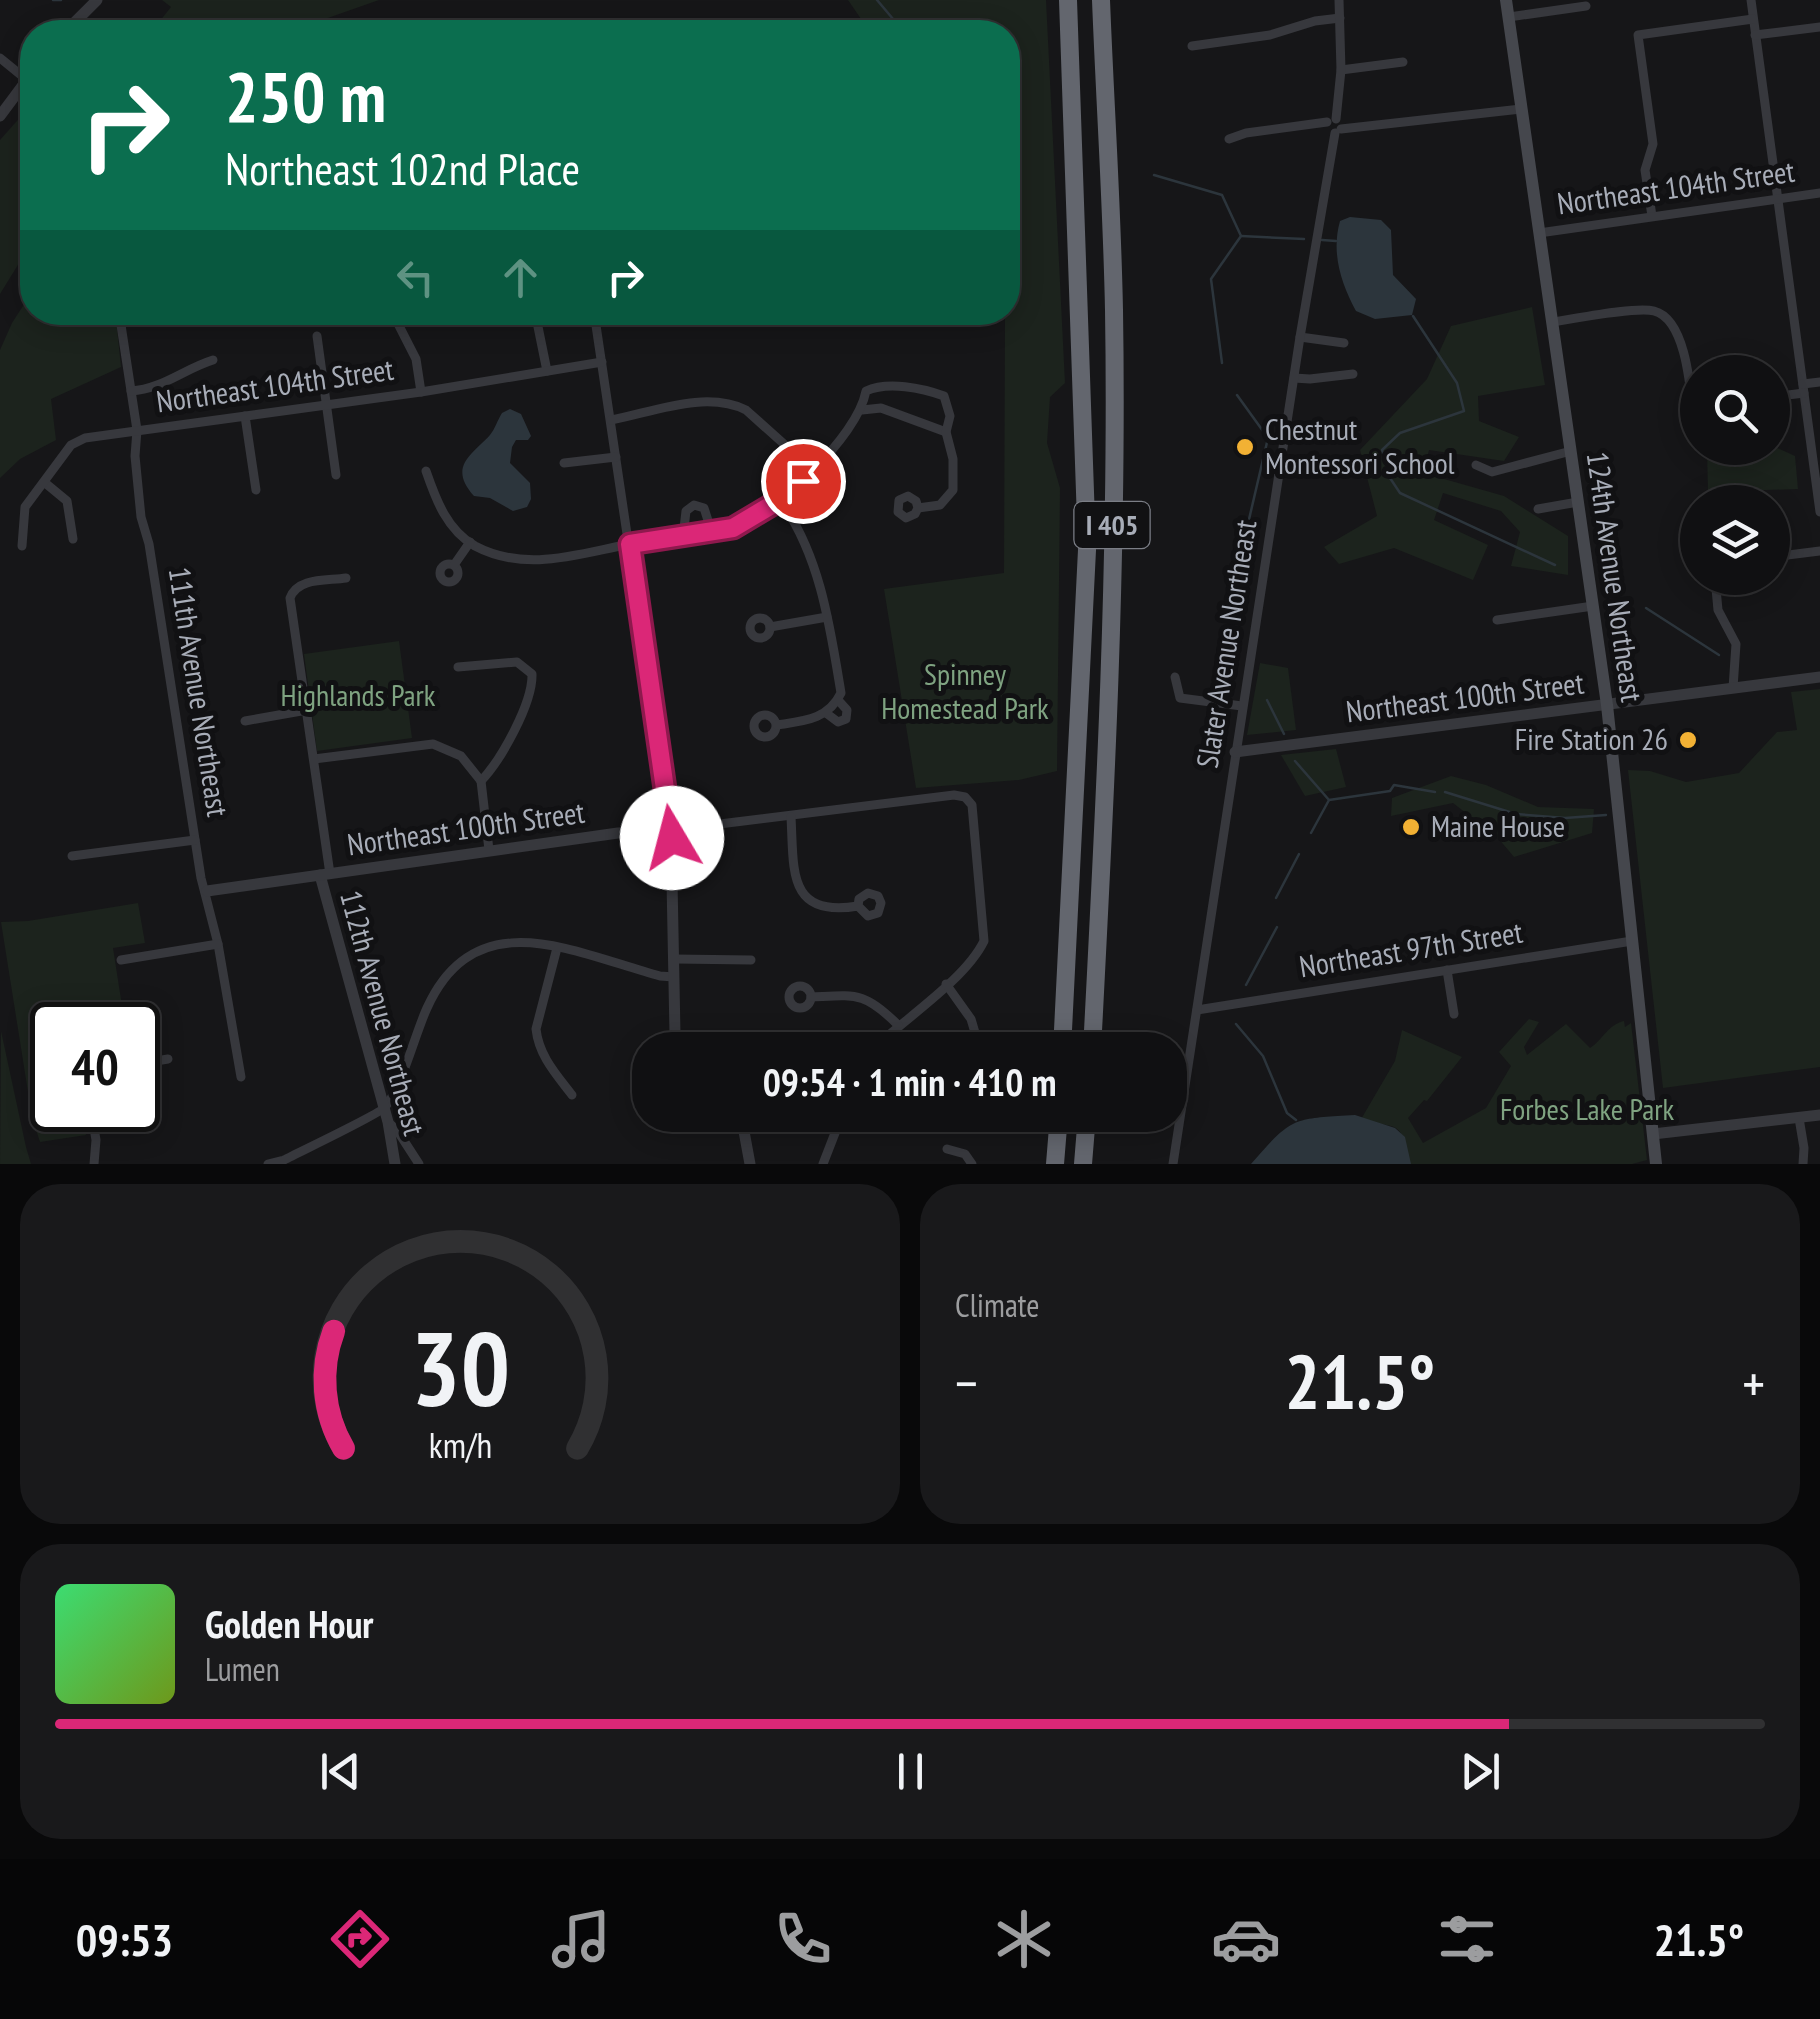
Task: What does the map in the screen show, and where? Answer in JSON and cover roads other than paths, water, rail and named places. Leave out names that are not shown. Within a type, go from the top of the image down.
[{"type":"highway","name":"I 405","points":[[1063,1032],[1087,550],[1072,80],[1064,0]]},
{"type":"highway","name":"I 405","points":[[1093,1032],[1110,718],[1114,310],[1101,0]]},
{"type":"highway","points":[[1055,1164],[1057,1132]]},
{"type":"highway","points":[[1083,1164],[1086,1132]]},
{"type":"main road","name":"124th Avenue Northeast","points":[[1506,0],[1607,704],[1656,1164]]},
{"type":"street","points":[[77,20],[97,0]]},
{"type":"street","points":[[1339,0],[1340,70],[1332,120],[1338,131],[1521,109]]},
{"type":"street","points":[[1751,0],[1820,512]]},
{"type":"street","points":[[1508,17],[1586,6]]},
{"type":"street","points":[[1192,46],[1270,35],[1340,18]]},
{"type":"street","points":[[1652,216],[1645,170],[1652,144],[1638,35],[1753,19]]},
{"type":"street","points":[[1755,35],[1820,26]]},
{"type":"street","points":[[1340,70],[1403,62]]},
{"type":"street","points":[[0,116],[20,90]]},
{"type":"street","points":[[1229,140],[1246,132],[1332,120]]},
{"type":"street","name":"Slater Avenue Northeast","points":[[1172,1164],[1300,337],[1338,131]]},
{"type":"street","name":"Northeast 104th Street","points":[[1539,233],[1820,193]]},
{"type":"street","points":[[1552,322],[1648,310],[1664,316],[1680,336],[1684,355]]},
{"type":"street","name":"111th Avenue Northeast","points":[[121,325],[137,430],[135,456],[141,517],[150,544],[195,840],[242,1077]]},
{"type":"street","points":[[399,325],[416,359],[421,392]]},
{"type":"street","points":[[538,325],[547,370]]},
{"type":"street","points":[[596,325],[671,830],[675,1032]]},
{"type":"street","points":[[317,336],[336,475]]},
{"type":"street","points":[[1300,337],[1344,344]]},
{"type":"street","points":[[131,391],[150,390],[188,367],[213,360]]},
{"type":"street","name":"Northeast 104th Street","points":[[22,546],[25,507],[77,441],[602,362]]},
{"type":"street","points":[[1294,378],[1353,374]]},
{"type":"street","points":[[1790,392],[1820,382]]},
{"type":"street","points":[[426,471],[438,506],[470,542],[505,556],[554,560],[733,528],[780,500],[813,470],[862,410],[866,391],[874,387],[927,390],[944,396],[950,416],[946,432],[953,458],[953,490],[940,505],[918,508]]},
{"type":"street","points":[[611,420],[700,402],[723,402],[746,410],[813,470]]},
{"type":"street","points":[[862,410],[882,408],[946,432]]},
{"type":"street","points":[[245,416],[256,490]]},
{"type":"street","points":[[1476,465],[1492,472],[1571,452]]},
{"type":"street","points":[[564,463],[616,457]]},
{"type":"street","points":[[44,482],[66,501],[73,538]]},
{"type":"street","points":[[777,725],[812,720],[832,706],[841,693],[827,617],[806,542],[780,500]]},
{"type":"street","points":[[1538,509],[1578,502]]},
{"type":"street","points":[[683,537],[686,512],[694,505],[704,508],[712,533]]},
{"type":"street","points":[[454,565],[470,542]]},
{"type":"street","points":[[1790,555],[1820,551]]},
{"type":"street","name":"112th Avenue Northeast","points":[[346,578],[304,583],[293,590],[290,598],[314,759],[325,874],[396,1164]]},
{"type":"street","points":[[1717,595],[1718,610],[1736,644],[1733,688]]},
{"type":"street","points":[[1497,620],[1593,606]]},
{"type":"street","points":[[770,626],[827,617]]},
{"type":"street","points":[[458,667],[508,662],[528,668],[532,684],[496,765],[482,781]]},
{"type":"street","points":[[1175,677],[1182,711]]},
{"type":"street","name":"Northeast 100th Street","points":[[1236,752],[1820,677]]},
{"type":"street","points":[[1180,698],[1242,706]]},
{"type":"street","points":[[832,706],[847,710],[846,719],[838,722],[832,706]]},
{"type":"street","points":[[244,720],[307,710]]},
{"type":"street","points":[[314,759],[432,744],[461,756],[482,781],[490,850]]},
{"type":"street","name":"Northeast 100th Street","points":[[207,891],[660,828],[792,817],[954,795],[968,800],[973,811],[984,940],[978,952],[946,984]]},
{"type":"street","points":[[792,817],[794,876],[802,895],[820,908],[858,906]]},
{"type":"street","points":[[72,856],[195,840]]},
{"type":"street","name":"Northeast 97th Street","points":[[1197,1010],[1632,940]]},
{"type":"street","points":[[268,1164],[386,1116],[432,996],[462,963],[491,944],[506,941],[556,948],[674,977]]},
{"type":"street","points":[[121,960],[218,944]]},
{"type":"street","points":[[556,948],[536,1028],[537,1038],[546,1060],[572,1094]]},
{"type":"street","points":[[674,959],[751,960]]},
{"type":"street","points":[[1447,970],[1454,1014]]},
{"type":"street","points":[[891,1032],[946,984],[972,1019],[975,1032]]},
{"type":"street","points":[[811,997],[860,996],[871,1000],[898,1025]]},
{"type":"street","points":[[160,1060],[168,1059]]},
{"type":"street","points":[[1653,1134],[1820,1115]]},
{"type":"street","points":[[386,1116],[418,1164]]},
{"type":"street","points":[[1799,1118],[1803,1164]]},
{"type":"street","points":[[94,1164],[95,1132]]},
{"type":"street","points":[[744,1132],[750,1164]]},
{"type":"street","points":[[824,1164],[836,1132]]},
{"type":"street","points":[[947,1149],[965,1154],[972,1164]]},
{"type":"waterway","points":[[53,0],[61,0]]},
{"type":"waterway","points":[[877,0],[894,20]]},
{"type":"waterway","points":[[1154,175],[1222,195],[1241,236],[1211,279],[1222,363]]},
{"type":"waterway","points":[[1241,236],[1304,239]]},
{"type":"waterway","points":[[1322,240],[1336,241]]},
{"type":"waterway","points":[[1413,316],[1457,383],[1464,411],[1400,433],[1382,450],[1390,478],[1400,493],[1555,565]]},
{"type":"waterway","points":[[1229,605],[1268,438],[1237,395]]},
{"type":"waterway","points":[[1646,608],[1719,655]]},
{"type":"waterway","points":[[1267,700],[1284,734]]},
{"type":"waterway","points":[[1295,761],[1329,800],[1311,833]]},
{"type":"waterway","points":[[1329,800],[1390,791],[1394,785],[1435,792]]},
{"type":"waterway","points":[[1445,792],[1516,814],[1565,818],[1606,815]]},
{"type":"waterway","points":[[1276,898],[1299,854]]},
{"type":"waterway","points":[[1246,985],[1277,927]]},
{"type":"waterway","points":[[1236,1024],[1263,1056],[1287,1113],[1296,1120]]},
{"type":"place","name":"Chestnut Montessori School","points":[[1245,447]]},
{"type":"place","name":"Fire Station 26","points":[[1688,740]]},
{"type":"place","name":"Maine House","points":[[1411,827]]},
{"type":"park label","name":"Spinney Homestead Park","points":[[965,692]]},
{"type":"park label","name":"Highlands Park","points":[[358,696]]},
{"type":"park label","name":"Forbes Lake Park","points":[[1587,1110]]}]
